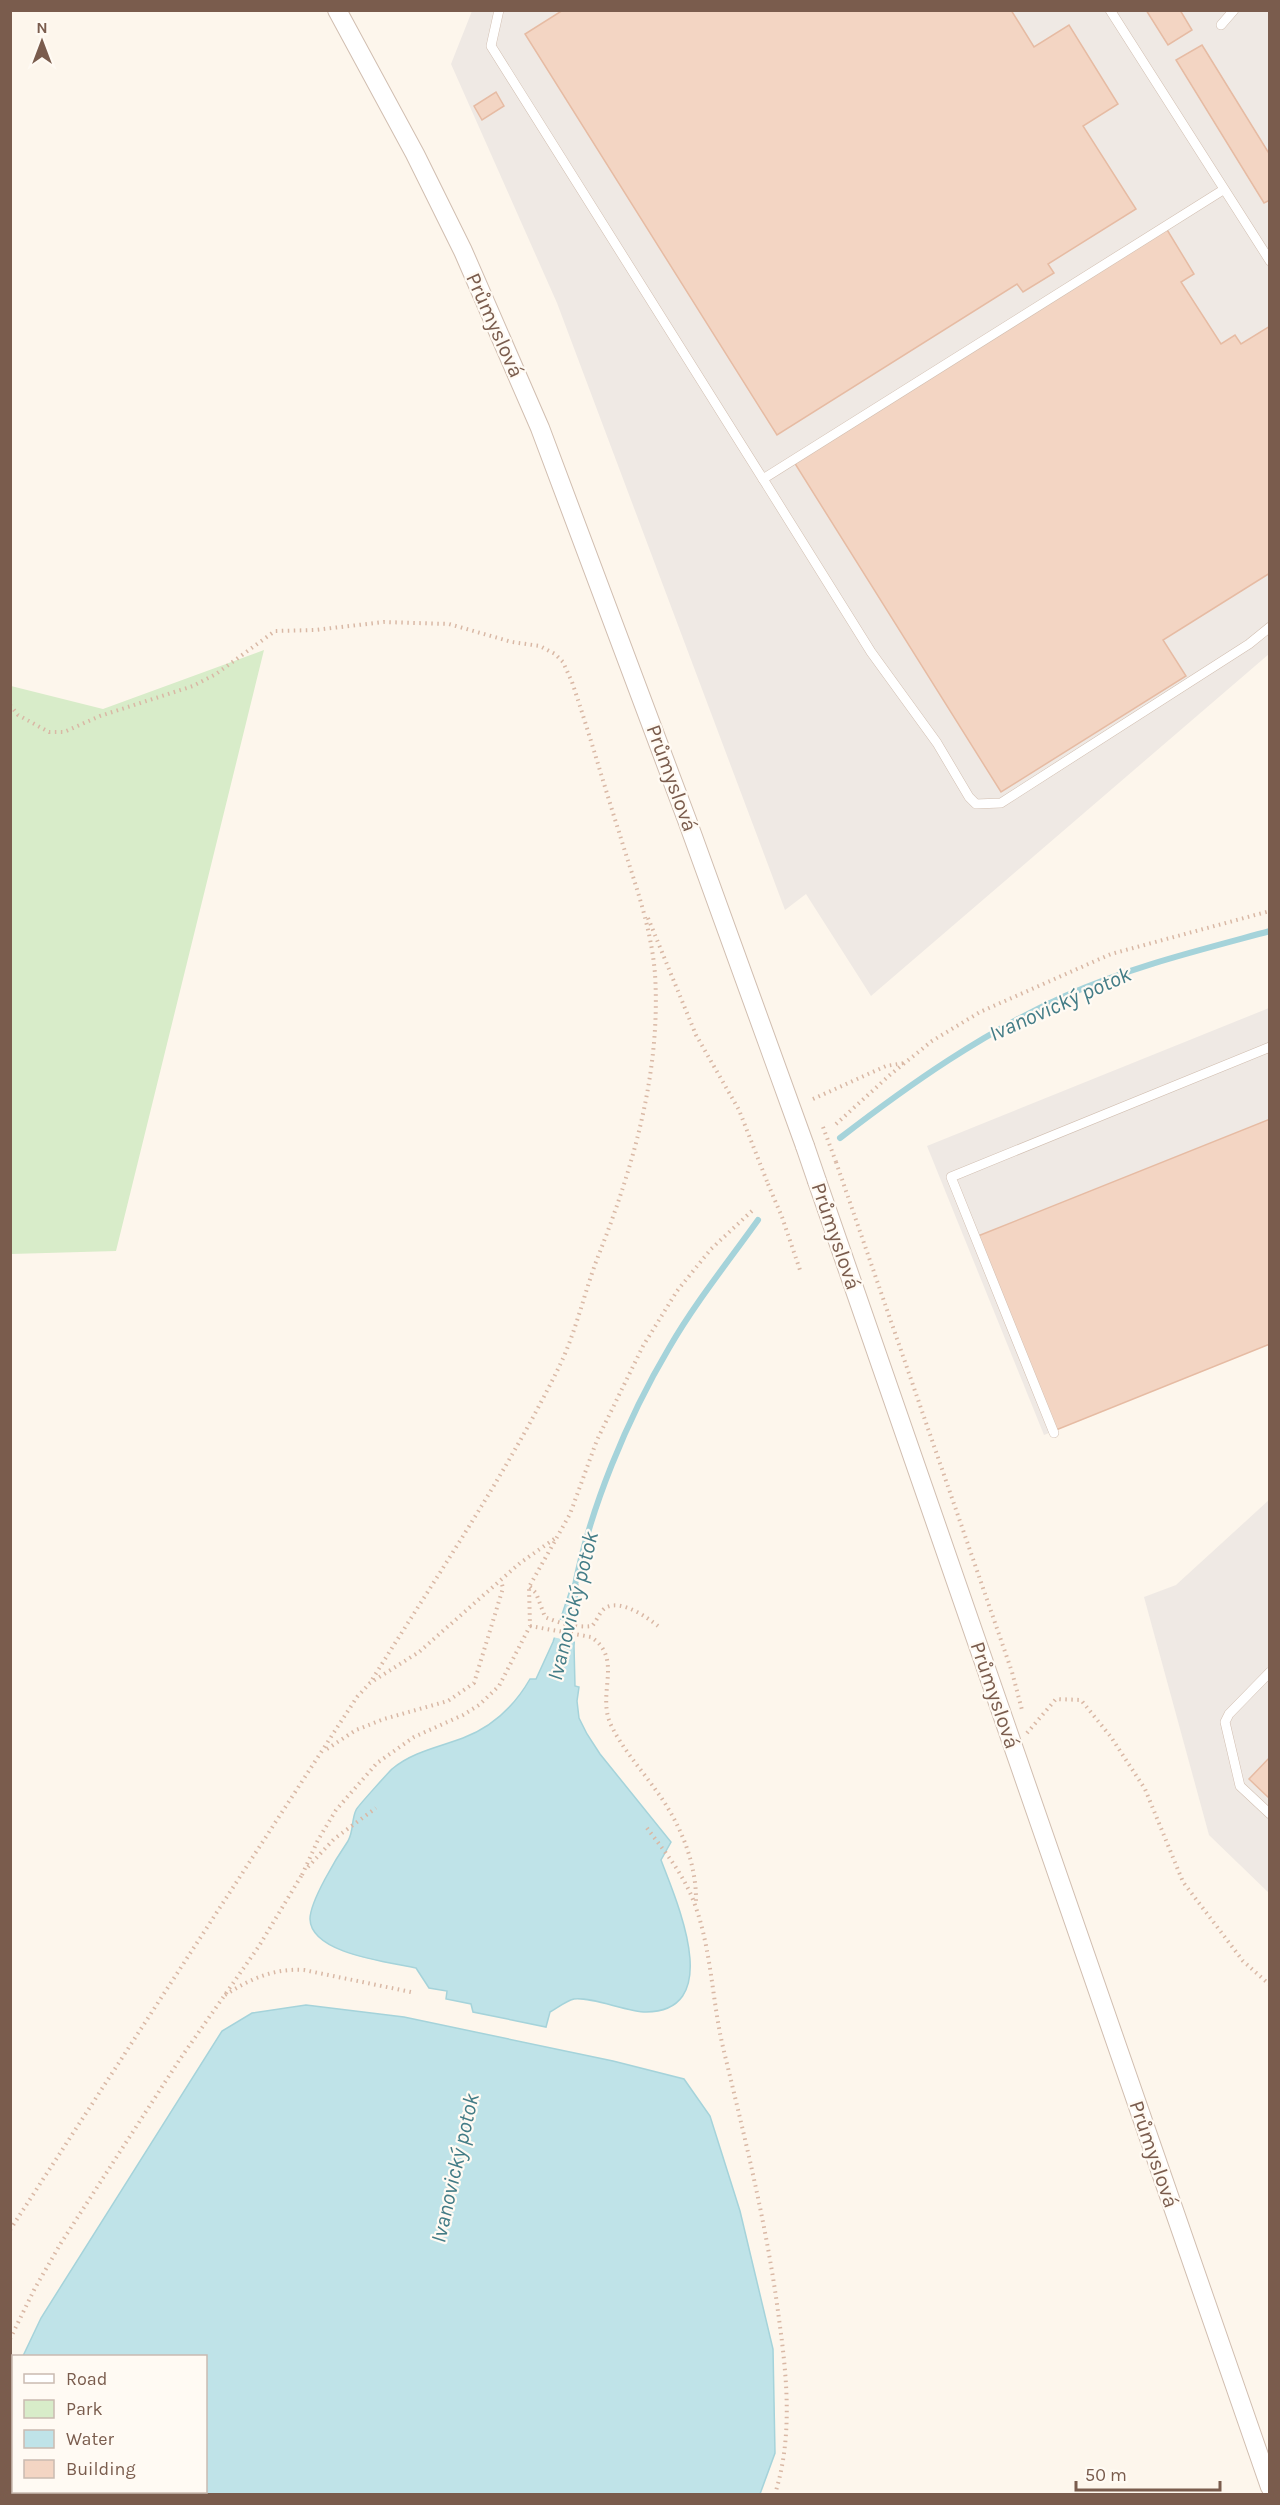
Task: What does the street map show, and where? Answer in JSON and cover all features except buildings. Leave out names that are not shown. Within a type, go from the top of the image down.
[{"type":"street","name":"Průmyslová","points":[[337,10],[415,154],[457,240],[540,428],[687,820],[805,1146],[1269,2487]]},
{"type":"lane","points":[[499,10],[491,46],[871,652],[937,743],[969,797],[976,804],[1001,803],[1249,644],[1269,627]]},
{"type":"lane","points":[[1110,10],[1269,261]]},
{"type":"lane","points":[[1221,25],[1234,10]]},
{"type":"lane","points":[[763,479],[1223,190]]},
{"type":"lane","points":[[1260,248],[1269,242]]},
{"type":"lane","points":[[1054,1433],[951,1177],[1269,1047]]},
{"type":"lane","points":[[1269,1672],[1224,1722],[1240,1786],[1269,1814]]},
{"type":"path","points":[[10,705],[18,715],[49,732],[64,732],[100,716],[193,686],[216,674],[275,631],[283,630],[315,630],[384,622],[449,624],[512,642],[540,646],[555,654],[563,662],[572,682],[643,906],[696,1035],[739,1110],[782,1217],[801,1273]]},
{"type":"path","points":[[10,2230],[325,1750],[340,1722],[370,1683],[521,1440],[559,1368],[628,1176],[651,1067],[655,975],[643,906]]},
{"type":"path","points":[[836,1124],[932,1041],[980,1012],[1111,954],[1269,911]]},
{"type":"path","points":[[813,1099],[886,1066],[904,1063]]},
{"type":"path","points":[[823,1127],[836,1162]]},
{"type":"path","points":[[10,2340],[35,2288],[61,2243],[222,1997],[259,1946],[302,1875],[318,1840],[336,1810],[358,1782],[394,1749],[414,1737],[463,1715],[490,1696],[506,1676],[530,1626],[529,1587],[570,1514],[597,1440],[618,1393],[677,1291],[711,1249],[754,1209]]},
{"type":"path","points":[[370,1683],[419,1652],[519,1563],[557,1537]]},
{"type":"path","points":[[325,1750],[356,1730],[384,1719],[447,1701],[474,1683],[503,1588],[501,1581]]},
{"type":"path","points":[[529,1587],[536,1593],[545,1617],[553,1621],[592,1626],[605,1608],[611,1607],[639,1611],[658,1626]]},
{"type":"path","points":[[530,1626],[591,1637],[606,1651],[609,1664],[605,1691],[608,1717],[632,1758],[664,1803],[685,1841],[693,1871],[696,1906],[705,1943],[722,2041],[756,2180],[775,2287],[786,2379],[787,2411],[785,2451],[775,2494]]},
{"type":"path","points":[[1024,1736],[1056,1699],[1081,1700],[1111,1737],[1145,1789],[1183,1882],[1243,1961],[1269,1985]]},
{"type":"path","points":[[302,1875],[322,1850],[376,1808]]},
{"type":"path","points":[[647,1828],[678,1870],[696,1906]]},
{"type":"path","points":[[222,1997],[259,1976],[288,1969],[304,1970],[411,1992]]},
{"type":"shaded area","points":[[472,11],[1269,11],[1269,654],[871,996],[806,894],[785,910],[557,303],[451,64]]},
{"type":"shaded area","points":[[1269,1008],[1269,1344],[1044,1435],[927,1146]]},
{"type":"shaded area","points":[[1269,1500],[1269,1893],[1209,1835],[1144,1597],[1176,1585]]},
{"type":"green space","points":[[264,650],[116,1251],[11,1254],[11,686],[103,709]]},
{"type":"water","points":[[572,1584],[578,1585],[574,1646],[575,1686],[579,1687],[577,1701],[579,1718],[600,1754],[671,1842],[661,1860],[684,1925],[689,1951],[690,1974],[684,1993],[670,2007],[646,2012],[574,1999],[550,2012],[546,2027],[473,2012],[471,2004],[446,1999],[447,1991],[429,1988],[416,1968],[353,1954],[323,1941],[314,1931],[310,1919],[314,1901],[350,1837],[354,1814],[358,1808],[389,1772],[400,1763],[484,1728],[510,1706],[530,1679],[536,1679],[553,1642]]},
{"type":"water","points":[[306,2005],[404,2017],[613,2061],[684,2079],[710,2116],[740,2211],[773,2349],[775,2453],[760,2494],[25,2494],[207,2493],[207,2355],[23,2355],[41,2318],[222,2031],[252,2013]]},
{"type":"pier","points":[[557,1619],[578,1624],[577,1642],[552,1637]]},
{"type":"waterway","name":"Ivanovický potok","points":[[840,1138],[948,1060],[1035,1010],[1065,996],[1140,968],[1270,931]]},
{"type":"waterway","name":"Ivanovický potok","points":[[574,1590],[589,1528],[600,1496],[639,1404],[669,1348],[690,1315],[758,1220]]}]
